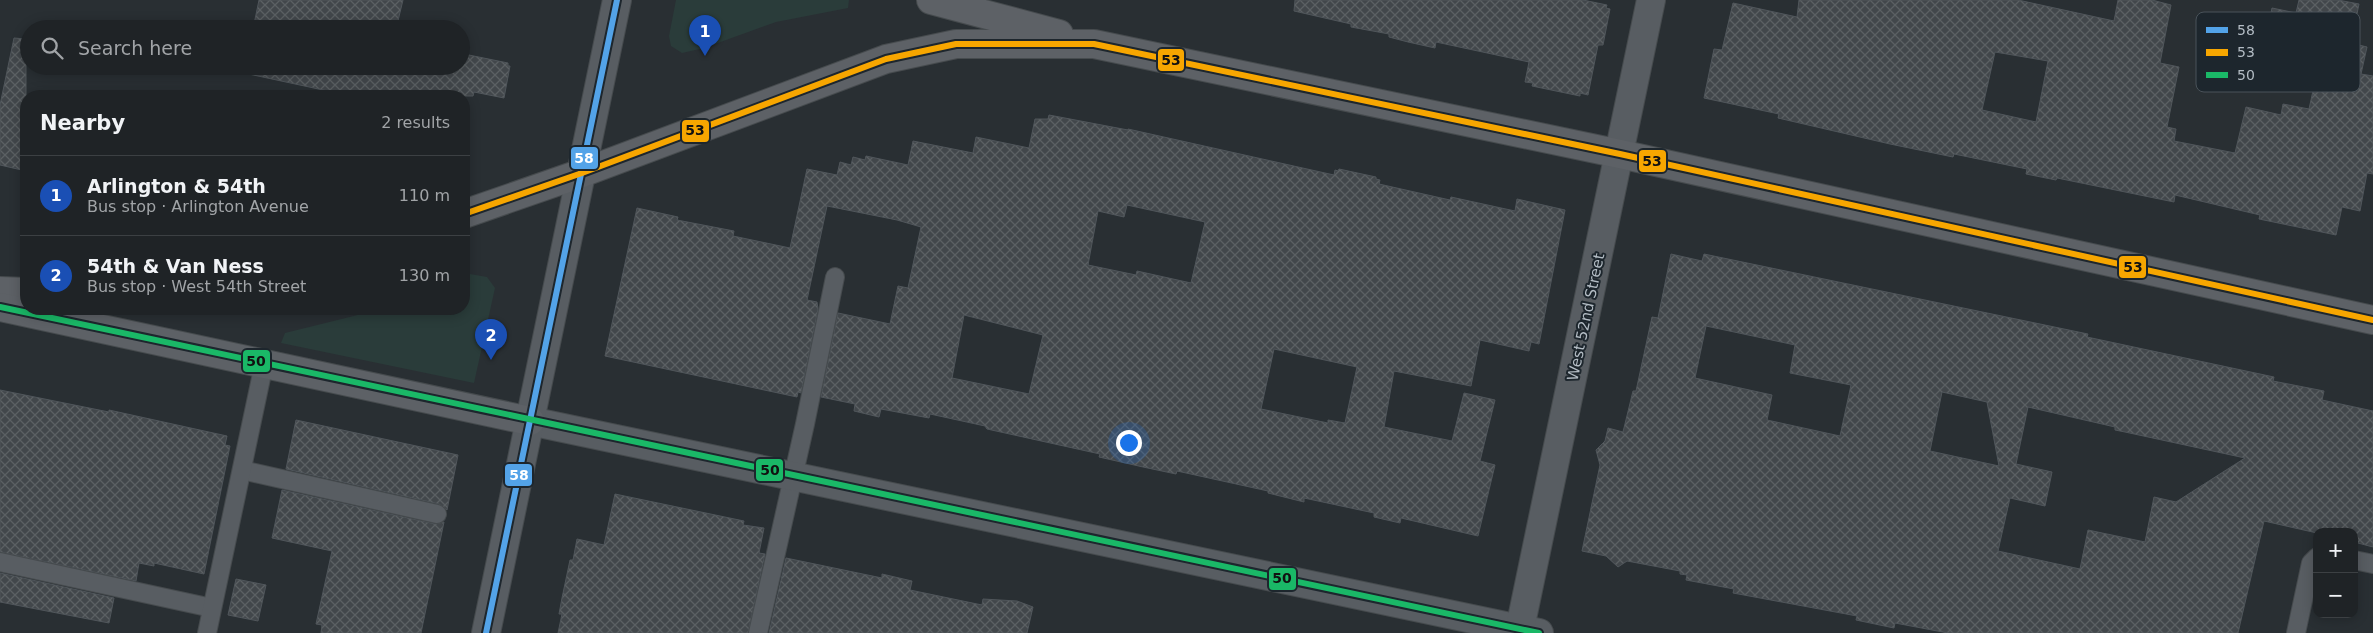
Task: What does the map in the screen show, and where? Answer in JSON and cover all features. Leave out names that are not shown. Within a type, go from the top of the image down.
[{"type":"main road","points":[[931,0],[1094,44],[1620,154],[2373,320]]},
{"type":"main road","points":[[470,212],[582,173],[886,59],[956,44],[1094,44]]},
{"type":"main road","points":[[0,291],[20,292]]},
{"type":"main road","points":[[0,307],[20,311]]},
{"type":"main road","points":[[37,315],[530,421]]},
{"type":"street","points":[[486,633],[617,0]]},
{"type":"street","name":"West 52nd Street","points":[[1526,632],[1651,0]]},
{"type":"street","points":[[530,421],[1526,632]]},
{"type":"lane","points":[[758,633],[794,476],[835,277]]},
{"type":"lane","points":[[207,633],[264,364]]},
{"type":"lane","points":[[242,470],[437,514]]},
{"type":"lane","points":[[2296,633],[2313,561]]},
{"type":"lane","points":[[2358,561],[2373,564]]},
{"type":"lane","points":[[0,562],[212,608]]},
{"type":"shaded area","points":[[676,0],[849,0],[848,8],[776,22],[704,48],[682,53],[671,46],[669,36]]},
{"type":"shaded area","points":[[470,274],[487,277],[495,288],[474,383],[281,343],[285,333],[358,315],[470,315]]},
{"type":"building","points":[[259,0],[403,0],[398,20],[255,20]]},
{"type":"building","points":[[1295,0],[1583,0],[1607,5],[1606,8],[1610,9],[1603,45],[1598,45],[1588,95],[1580,93],[1580,96],[1532,86],[1533,83],[1525,82],[1529,62],[1436,42],[1435,48],[1389,37],[1389,34],[1351,27],[1351,24],[1294,11]]},
{"type":"building","points":[[1799,0],[2018,0],[2114,21],[2118,0],[2152,0],[2171,5],[2160,63],[2179,67],[2167,127],[2176,129],[2174,141],[2235,153],[2246,107],[2281,115],[2283,104],[2309,109],[2313,92],[2360,92],[2360,45],[2367,47],[2361,74],[2373,76],[2373,174],[2367,173],[2360,211],[2342,207],[2336,235],[2259,219],[2260,215],[2175,195],[2174,202],[2057,178],[2056,180],[2026,174],[2027,169],[1954,154],[1953,157],[1778,118],[1779,114],[1704,98],[1714,49],[1722,50],[1733,3],[1797,17]],"holes":[[[1995,52],[2048,61],[2036,122],[1982,110]]]},
{"type":"building","points":[[2299,0],[2338,0],[2359,4],[2357,12],[2296,12]]},
{"type":"building","points":[[2272,8],[2291,12],[2271,12]]},
{"type":"building","points":[[14,38],[20,38],[20,75],[26,75],[26,90],[20,90],[20,170],[0,165],[0,105]]},
{"type":"building","points":[[470,55],[508,63],[508,66],[510,66],[504,98],[474,92],[473,96],[470,96],[470,90],[323,90],[253,75],[470,75]]},
{"type":"building","points":[[1049,115],[1128,129],[1334,175],[1335,170],[1338,171],[1339,169],[1376,177],[1376,179],[1380,180],[1379,184],[1450,200],[1451,197],[1515,211],[1517,199],[1565,210],[1539,344],[1531,342],[1529,351],[1480,340],[1471,386],[1394,371],[1384,427],[1452,441],[1464,393],[1495,400],[1480,461],[1495,465],[1478,536],[1401,518],[1400,523],[1374,517],[1374,513],[1304,498],[1304,502],[1268,493],[1268,491],[1177,471],[1176,474],[1143,467],[1099,457],[1100,454],[987,429],[985,426],[930,414],[929,418],[881,409],[879,417],[854,411],[855,404],[821,397],[838,313],[890,324],[898,286],[908,288],[921,227],[897,220],[827,206],[807,300],[817,302],[818,309],[801,393],[798,392],[797,397],[605,356],[637,208],[678,217],[677,220],[734,231],[733,236],[790,248],[807,169],[837,175],[840,162],[851,165],[853,157],[865,160],[866,156],[908,165],[913,141],[973,153],[976,137],[1029,148],[1035,119],[1048,119]],"holes":[[[1127,205],[1205,222],[1191,283],[1137,271],[1136,275],[1088,265],[1098,211],[1124,217]],[[964,315],[1043,335],[1029,394],[952,378]],[[1274,349],[1357,367],[1345,423],[1328,420],[1328,423],[1261,409]]]},
{"type":"building","points":[[1671,254],[1702,261],[1704,254],[2088,334],[2087,337],[2274,377],[2273,381],[2324,391],[2322,400],[2373,411],[2373,547],[2358,543],[2358,528],[2313,528],[2313,532],[2264,521],[2238,633],[1948,633],[1895,623],[1894,628],[1856,620],[1857,616],[1733,593],[1734,589],[1686,580],[1687,575],[1680,574],[1680,571],[1627,561],[1618,567],[1606,556],[1582,551],[1600,465],[1596,450],[1605,441],[1608,428],[1623,432],[1633,391],[1636,391],[1652,317],[1658,318]],"holes":[[[1706,326],[1795,345],[1790,373],[1851,385],[1840,436],[1767,420],[1772,395],[1695,378]],[[1942,392],[1987,402],[1999,466],[1930,451]],[[2028,407],[2115,427],[2115,430],[2245,458],[2176,502],[2154,497],[2145,542],[2088,530],[2080,569],[1998,551],[2010,498],[2045,506],[2052,472],[2016,464]]]},
{"type":"building","points":[[0,390],[109,412],[109,410],[227,436],[225,445],[230,446],[204,574],[154,563],[154,566],[139,563],[136,581],[0,552]]},
{"type":"building","points":[[296,420],[458,455],[447,510],[439,504],[286,469]]},
{"type":"building","points":[[282,490],[435,524],[444,522],[421,633],[321,633],[322,625],[316,624],[332,551],[272,538]]},
{"type":"building","points":[[615,494],[744,521],[743,525],[764,528],[759,553],[765,554],[748,633],[558,633],[562,614],[559,614],[562,598],[570,560],[573,560],[577,539],[604,545]]},
{"type":"building","points":[[786,558],[882,578],[882,574],[912,581],[910,590],[982,605],[983,599],[1017,601],[1033,607],[1027,633],[769,633]]},
{"type":"building","points":[[0,573],[114,598],[109,623],[0,602]]},
{"type":"building","points":[[236,579],[266,585],[258,621],[228,615]]},
{"type":"transit line","name":"58","points":[[486,633],[617,0]]},
{"type":"transit line","name":"53","points":[[470,212],[582,173],[886,59],[956,44],[1094,44],[1620,154],[2373,320]]},
{"type":"transit line","name":"50","points":[[0,307],[20,311]]},
{"type":"transit line","name":"50","points":[[38,315],[1539,633]]},
{"type":"place","name":"Arlington & 54th","points":[[705,56]]},
{"type":"place","name":"54th & Van Ness","points":[[491,360]]}]
